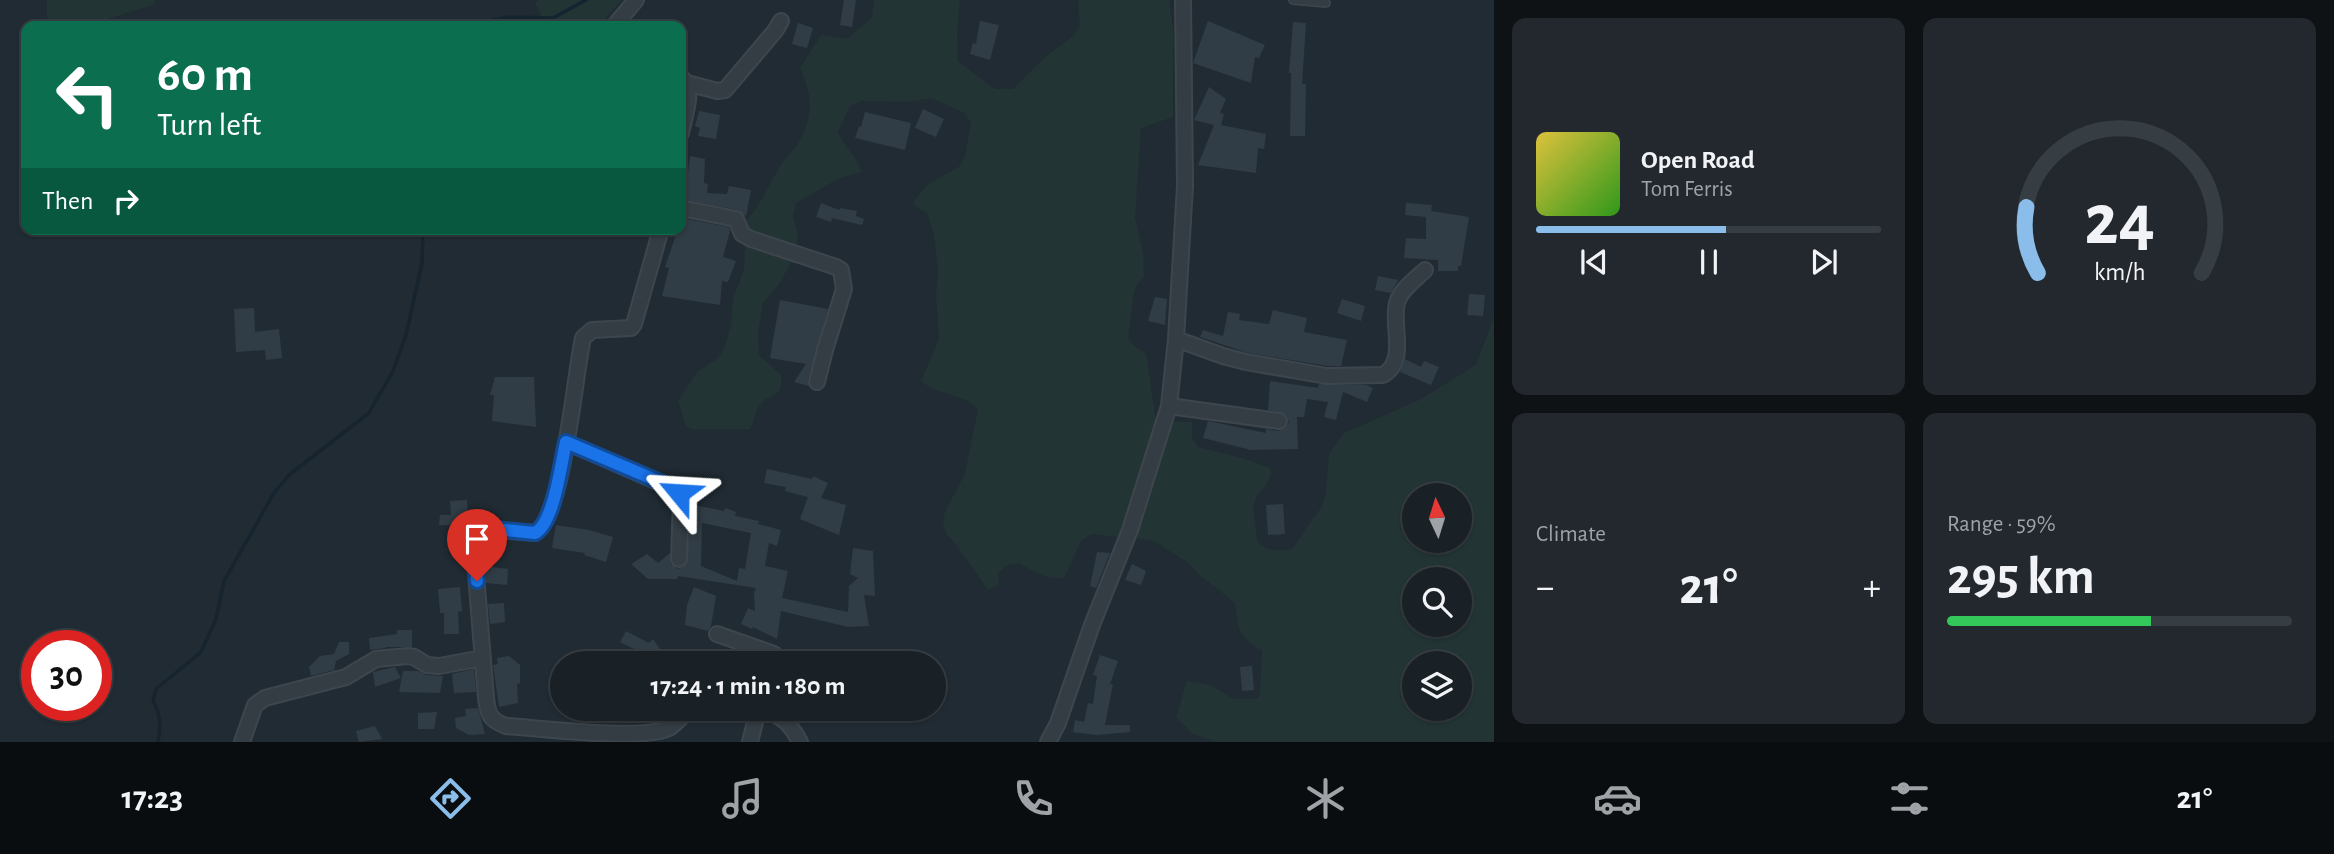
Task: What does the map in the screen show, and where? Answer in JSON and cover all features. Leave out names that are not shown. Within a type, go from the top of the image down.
[{"type":"street","points":[[618,21],[636,0]]},
{"type":"street","points":[[1048,742],[1059,723],[1088,636],[1130,530],[1169,406],[1176,339],[1185,186],[1182,0]]},
{"type":"street","points":[[686,81],[717,91],[726,90],[781,21]]},
{"type":"street","points":[[686,86],[686,104]]},
{"type":"street","points":[[686,209],[736,219],[743,234],[751,239],[841,270],[844,289],[817,382]]},
{"type":"street","points":[[659,235],[634,324],[631,328],[592,330],[583,338],[575,401],[550,511],[542,529],[535,533],[486,528],[477,530],[474,535],[488,714],[494,721],[506,726],[629,734],[654,733],[668,728],[676,721]]},
{"type":"street","points":[[1176,339],[1246,362],[1327,376],[1383,375],[1391,368],[1397,343],[1396,304],[1402,293],[1425,270]]},
{"type":"street","points":[[1169,406],[1279,421]]},
{"type":"street","points":[[566,442],[676,490],[681,499],[679,559]]},
{"type":"street","points":[[717,634],[768,651]]},
{"type":"street","points":[[242,742],[255,705],[265,698],[352,675],[370,661],[408,656],[427,665],[439,666],[483,658]]},
{"type":"street","points":[[750,742],[756,721]]},
{"type":"street","points":[[786,721],[800,742]]},
{"type":"street","points":[[506,726],[506,742]]},
{"type":"lane","points":[[1293,0],[1326,3]]},
{"type":"shaded area","points":[[47,0],[155,0],[153,5],[100,21],[51,21],[47,18]]},
{"type":"shaded area","points":[[538,0],[622,0],[604,19],[581,21],[544,21],[535,4]]},
{"type":"shaded area","points":[[874,0],[960,0],[958,61],[990,86],[996,89],[1013,89],[1044,58],[1073,36],[1080,26],[1078,0],[1169,0],[1173,29],[1173,117],[1141,128],[1135,218],[1143,253],[1144,277],[1136,286],[1128,338],[1135,347],[1146,353],[1156,421],[1192,422],[1192,437],[1198,447],[1270,468],[1270,477],[1254,507],[1257,540],[1263,546],[1278,550],[1292,549],[1322,506],[1329,454],[1344,433],[1419,400],[1476,365],[1494,316],[1494,742],[1216,742],[1193,734],[1176,717],[1187,681],[1211,685],[1233,699],[1256,699],[1260,695],[1262,650],[1248,641],[1241,631],[1235,603],[1188,563],[1154,541],[1092,534],[1081,541],[1064,578],[1040,575],[1019,563],[1007,565],[998,573],[999,585],[988,590],[947,535],[943,524],[945,512],[965,473],[978,409],[965,400],[921,381],[939,339],[936,295],[938,271],[934,235],[927,213],[913,202],[928,184],[959,167],[965,156],[971,123],[965,113],[931,98],[908,102],[860,101],[850,106],[838,132],[861,172],[838,179],[796,203],[793,215],[798,237],[791,263],[779,284],[763,303],[758,332],[759,355],[781,375],[778,392],[759,406],[750,429],[691,429],[686,426],[678,401],[697,372],[718,358],[725,347],[731,324],[733,299],[744,269],[746,221],[803,135],[810,106],[800,68],[821,35],[847,39],[872,17]]},
{"type":"building","points":[[844,0],[856,0],[852,27],[840,25]]},
{"type":"building","points":[[980,21],[999,25],[990,60],[970,54],[973,43],[976,44]]},
{"type":"building","points":[[1208,21],[1265,45],[1259,58],[1255,57],[1251,83],[1193,63]]},
{"type":"building","points":[[1293,22],[1306,23],[1302,84],[1306,84],[1305,136],[1290,136],[1289,73]]},
{"type":"building","points":[[798,23],[813,28],[807,48],[792,44]]},
{"type":"building","points":[[1209,87],[1226,99],[1220,113],[1224,114],[1221,125],[1266,134],[1264,149],[1258,148],[1256,173],[1198,165],[1214,125],[1194,120]]},
{"type":"building","points":[[923,109],[944,119],[936,137],[915,128]]},
{"type":"building","points":[[699,111],[720,115],[716,139],[698,136],[700,128],[695,126]]},
{"type":"building","points":[[865,112],[911,123],[905,150],[855,138]]},
{"type":"building","points":[[690,156],[705,159],[704,183],[708,184],[707,193],[727,194],[729,186],[751,190],[746,216],[738,210],[686,200]]},
{"type":"building","points":[[821,203],[839,210],[857,211],[856,216],[864,219],[862,225],[832,218],[831,222],[816,217]]},
{"type":"building","points":[[1406,203],[1432,205],[1431,211],[1469,217],[1458,271],[1438,271],[1438,260],[1404,258],[1406,238],[1426,239],[1426,217],[1405,215]]},
{"type":"building","points":[[686,219],[729,227],[723,257],[736,261],[728,282],[722,281],[720,305],[662,296],[669,268],[665,267],[676,235],[686,235]]},
{"type":"building","points":[[1378,276],[1398,280],[1391,293],[1375,290]]},
{"type":"building","points":[[1469,294],[1485,295],[1483,316],[1467,315]]},
{"type":"building","points":[[1155,297],[1167,299],[1165,325],[1148,321]]},
{"type":"building","points":[[1342,299],[1365,306],[1361,321],[1337,313]]},
{"type":"building","points":[[780,300],[828,309],[808,380],[809,386],[794,382],[806,364],[770,358]]},
{"type":"building","points":[[254,308],[255,332],[279,329],[282,358],[266,360],[265,350],[236,352],[234,309]]},
{"type":"building","points":[[1273,310],[1307,318],[1304,332],[1347,340],[1341,366],[1248,353],[1200,337],[1203,330],[1223,336],[1228,312],[1240,314],[1239,320],[1269,324]]},
{"type":"building","points":[[1405,359],[1421,367],[1424,361],[1439,367],[1431,385],[1400,372]]},
{"type":"building","points":[[495,377],[534,377],[536,427],[492,421],[494,395],[490,395]]},
{"type":"building","points":[[1270,381],[1318,388],[1319,384],[1366,385],[1373,388],[1367,402],[1343,392],[1336,420],[1324,417],[1328,402],[1307,399],[1304,417],[1297,417],[1298,449],[1251,450],[1203,438],[1208,421],[1266,433],[1266,429],[1278,431],[1286,427],[1289,422],[1285,414],[1268,410]]},
{"type":"building","points":[[767,469],[812,479],[813,476],[828,483],[821,498],[846,505],[839,535],[800,519],[808,497],[785,491],[786,487],[764,483]]},
{"type":"building","points":[[467,500],[468,518],[463,518],[462,526],[439,525],[440,515],[451,515],[450,501]]},
{"type":"building","points":[[690,504],[724,511],[725,508],[736,512],[735,516],[759,521],[758,524],[781,530],[777,546],[769,543],[765,566],[788,571],[782,598],[848,612],[849,586],[858,578],[850,574],[853,548],[873,551],[875,596],[864,595],[869,626],[848,627],[781,611],[777,639],[741,624],[748,608],[755,611],[756,588],[678,576],[677,579],[648,579],[631,564],[647,554],[658,563],[670,553],[671,564],[678,569],[687,563]],"holes":[[[702,523],[751,533],[745,569],[739,568],[737,581],[701,566]]]},
{"type":"building","points":[[1283,504],[1285,534],[1268,535],[1266,505]]},
{"type":"building","points":[[556,525],[613,537],[606,562],[584,555],[585,553],[552,548]]},
{"type":"building","points":[[1097,552],[1110,553],[1096,588],[1090,586]]},
{"type":"building","points":[[1132,564],[1146,571],[1141,585],[1125,580]]},
{"type":"building","points":[[485,566],[508,569],[507,585],[486,583]]},
{"type":"building","points":[[460,587],[462,611],[458,612],[459,634],[444,634],[444,613],[440,613],[438,589]]},
{"type":"building","points":[[694,587],[716,596],[708,631],[685,625],[687,605]]},
{"type":"building","points":[[504,603],[505,622],[490,624],[488,604]]},
{"type":"building","points":[[397,630],[412,630],[412,647],[370,650],[369,638],[397,634]]},
{"type":"building","points":[[626,631],[649,643],[653,639],[661,651],[638,651],[620,642]]},
{"type":"building","points":[[339,642],[349,642],[349,654],[336,661],[334,670],[311,676],[309,667],[320,656],[334,654]]},
{"type":"building","points":[[1100,655],[1118,661],[1110,684],[1113,684],[1105,725],[1130,725],[1130,732],[1096,735],[1073,732],[1075,720],[1084,722],[1088,703],[1093,704],[1097,676],[1093,675]]},
{"type":"building","points":[[509,656],[520,665],[518,703],[499,707],[493,665],[498,664],[497,658]]},
{"type":"building","points":[[1252,666],[1254,690],[1242,691],[1240,667]]},
{"type":"building","points":[[395,667],[401,678],[375,687],[373,672]]},
{"type":"building","points":[[474,669],[476,692],[454,693],[452,674]]},
{"type":"building","points":[[403,671],[443,676],[440,693],[399,692]]},
{"type":"building","points":[[478,708],[485,734],[469,735],[456,728],[455,718],[466,716],[465,709]]},
{"type":"building","points":[[437,712],[434,729],[418,729],[418,713]]},
{"type":"building","points":[[375,726],[382,739],[359,742],[356,731]]},
{"type":"waterway","points":[[487,21],[509,17],[553,18],[586,0]]},
{"type":"waterway","points":[[158,742],[160,721],[153,701],[156,689],[201,652],[216,619],[224,581],[274,493],[289,475],[369,413],[393,371],[406,335],[422,263],[423,235]]},
{"type":"route","points":[[477,581],[473,537],[475,532],[486,528],[535,533],[542,529],[550,511],[566,442],[672,487],[679,493]]}]
